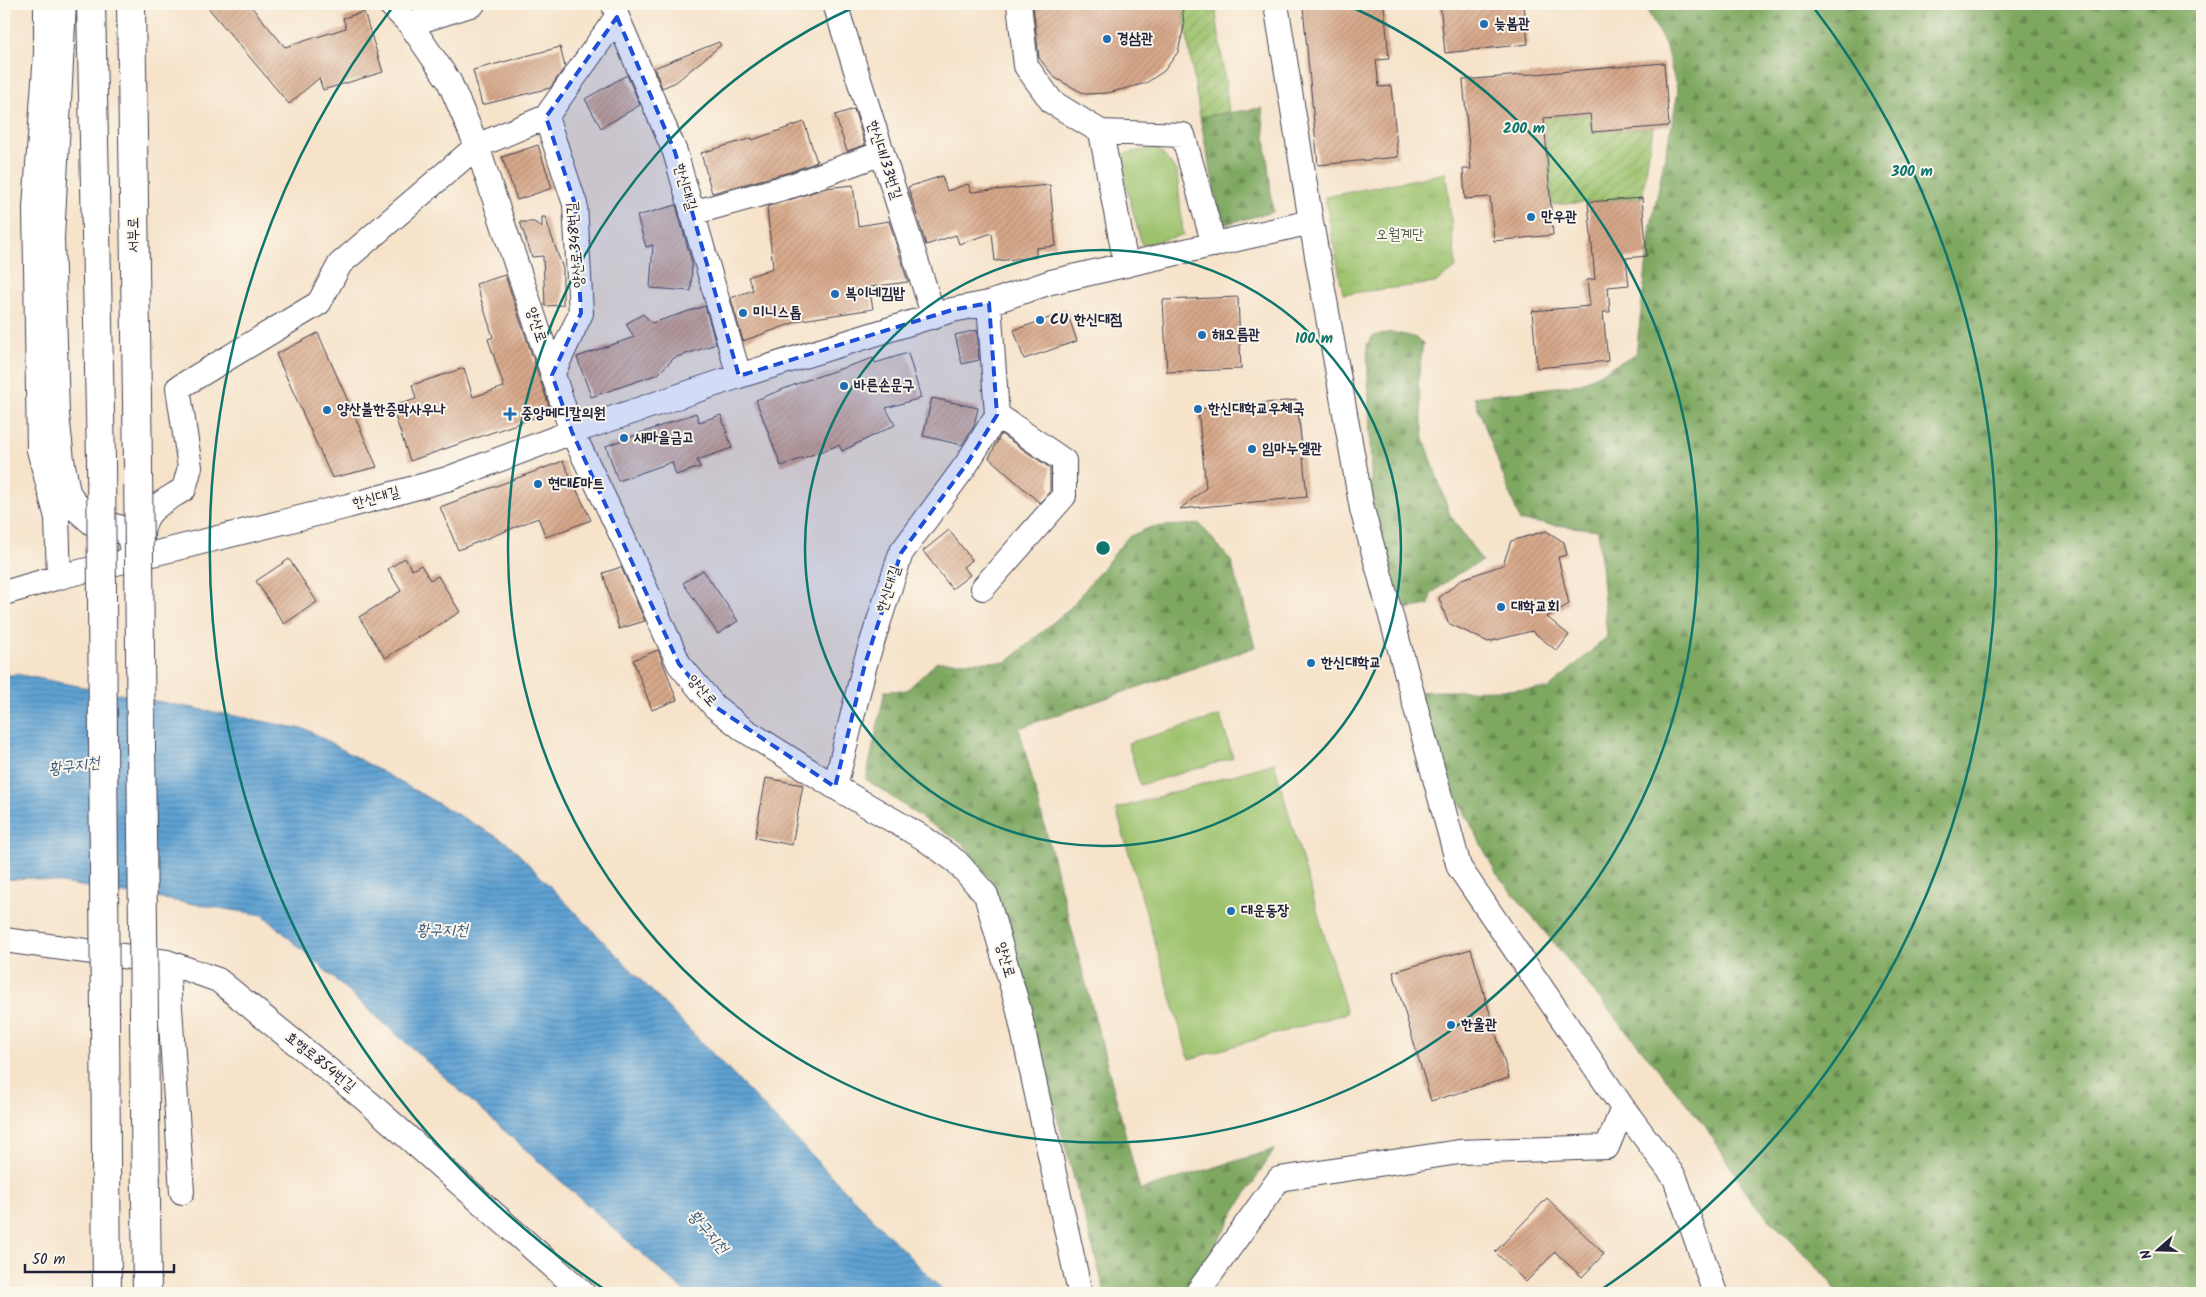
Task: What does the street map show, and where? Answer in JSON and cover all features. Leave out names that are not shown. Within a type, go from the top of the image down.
[{"type":"main road","points":[[62,4],[50,238],[55,415],[60,460],[66,492],[73,504],[95,523],[130,532],[139,557]]},
{"type":"main road","points":[[91,4],[101,459],[107,1293]]},
{"type":"main road","name":"서부로","points":[[131,4],[147,1293]]},
{"type":"main road","points":[[133,148],[143,4]]},
{"type":"street","points":[[46,4],[46,53],[35,207],[39,450],[57,518],[59,576]]},
{"type":"street","name":"양산로","points":[[390,4],[410,24],[450,82],[478,146],[572,432],[623,538],[679,664],[714,706],[728,718],[835,787],[922,837],[957,862],[986,895],[1018,1007],[1080,1293]]},
{"type":"street","points":[[410,24],[473,4]]},
{"type":"street","name":"한신대133번길","points":[[834,4],[934,317]]},
{"type":"street","points":[[1019,4],[1026,66],[1052,102],[1100,132],[1183,135],[1214,245]]},
{"type":"street","points":[[1276,4],[1311,222],[1362,509],[1459,867],[1623,1108],[1675,1178],[1715,1293]]},
{"type":"street","points":[[139,557],[143,521],[151,510],[184,489],[190,467],[178,388],[319,303],[340,264],[478,146],[546,117],[615,10]]},
{"type":"street","name":"한신대길","points":[[615,10],[675,152],[739,376]]},
{"type":"street","name":"양산로348번길","points":[[546,117],[575,204],[581,313],[552,375]]},
{"type":"street","points":[[1100,132],[1126,265]]},
{"type":"street","points":[[692,213],[794,186],[882,153]]},
{"type":"street","name":"한신대길","points":[[4,593],[59,576],[447,479],[572,432],[739,376],[952,310],[989,304],[1052,282],[1311,222]]},
{"type":"street","points":[[983,588],[1064,496],[1064,461],[996,415],[989,304]]},
{"type":"street","name":"한신대길","points":[[835,787],[865,664],[901,553],[966,465],[996,415]]},
{"type":"street","name":"효행로854번길","points":[[4,940],[167,962],[218,980],[367,1101],[582,1293]]},
{"type":"street","points":[[167,962],[182,1192]]},
{"type":"street","points":[[1197,1293],[1279,1179],[1459,1152],[1608,1147],[1623,1108]]},
{"type":"highlighted area","points":[[617,17],[675,152],[739,376],[952,310],[989,303],[997,415],[966,465],[901,553],[865,664],[835,787],[714,706],[679,664],[572,432],[552,375],[581,313],[575,204],[546,117]]},
{"type":"green space","points":[[1182,4],[1215,4],[1229,112],[1200,117]]},
{"type":"green space","points":[[1644,4],[2202,4],[2202,1293],[1836,1293],[1831,1282],[1752,1201],[1705,1126],[1496,873],[1402,692],[1548,689],[1607,637],[1598,530],[1520,521],[1474,397],[1580,384],[1636,354],[1651,225],[1678,93],[1665,44]]},
{"type":"green space","points":[[1262,108],[1273,212],[1221,225],[1200,117]]},
{"type":"green space","points":[[1590,114],[1592,132],[1653,127],[1642,198],[1552,205],[1544,118]]},
{"type":"green space","points":[[1157,147],[1177,172],[1183,235],[1142,245],[1118,155]]},
{"type":"green space","name":"오월계단","points":[[1446,173],[1456,268],[1435,283],[1343,294],[1325,197]]},
{"type":"green space","points":[[1391,332],[1414,337],[1423,343],[1418,382],[1424,438],[1450,515],[1482,561],[1457,574],[1431,594],[1429,605],[1400,610],[1372,503],[1367,344],[1373,336]]},
{"type":"green space","points":[[1200,524],[1231,561],[1255,647],[1019,728],[1140,1190],[1275,1149],[1235,1211],[1193,1286],[1159,1293],[1105,1293],[995,887],[963,843],[929,823],[866,779],[885,691],[907,690],[937,662],[1007,662],[1071,607],[1128,537],[1151,527]]},
{"type":"green space","points":[[1220,716],[1233,758],[1140,785],[1128,743]]},
{"type":"green space","name":"대운동장","points":[[1274,763],[1347,1013],[1189,1059],[1116,809]]},
{"type":"water","name":"황구지천","points":[[16,674],[308,730],[508,843],[945,1293],[686,1293],[263,915],[30,878],[4,880],[4,676]]},
{"type":"building","points":[[205,4],[249,4],[285,47],[346,28],[343,18],[364,12],[383,72],[323,90],[319,78],[289,104]]},
{"type":"building","name":"경삼관","points":[[1033,4],[1182,4],[1184,26],[1178,52],[1164,71],[1146,83],[1108,93],[1085,94],[1055,78],[1039,58]]},
{"type":"building","points":[[1342,4],[1384,4],[1389,59],[1376,60],[1379,87],[1391,86],[1398,157],[1318,165],[1303,7]]},
{"type":"building","name":"늦봄관","points":[[1440,4],[1524,4],[1528,44],[1445,53]]},
{"type":"building","points":[[719,42],[721,45],[676,82],[662,88],[654,68]]},
{"type":"building","points":[[560,47],[565,67],[550,88],[482,105],[473,70]]},
{"type":"building","name":"만우관","points":[[1664,63],[1669,126],[1592,132],[1590,114],[1544,118],[1553,235],[1494,241],[1490,197],[1465,199],[1463,169],[1471,169],[1463,80]]},
{"type":"building","points":[[627,75],[640,105],[601,128],[585,99]]},
{"type":"building","points":[[854,109],[865,145],[847,151],[835,115]]},
{"type":"building","points":[[804,122],[817,162],[790,172],[712,193],[701,153],[752,138],[752,140]]},
{"type":"building","points":[[538,145],[552,188],[517,200],[502,157]]},
{"type":"building","points":[[942,176],[947,191],[968,184],[971,192],[1050,185],[1056,246],[1036,248],[1036,257],[995,261],[992,233],[959,244],[956,235],[926,245],[908,187]]},
{"type":"building","points":[[853,185],[858,226],[889,221],[908,282],[869,287],[873,309],[802,320],[743,341],[731,298],[753,290],[748,277],[773,268],[767,207],[826,188]]},
{"type":"building","points":[[1642,198],[1647,256],[1626,258],[1629,285],[1608,287],[1610,312],[1603,312],[1608,361],[1537,368],[1532,311],[1590,306],[1587,280],[1595,279],[1588,202]]},
{"type":"building","points":[[676,205],[692,263],[691,291],[650,288],[653,245],[646,247],[637,216]]},
{"type":"building","points":[[542,217],[545,217],[563,269],[563,305],[545,306],[543,256],[532,257],[520,222],[534,222],[542,227]]},
{"type":"building","points":[[505,275],[551,412],[410,461],[392,407],[416,399],[412,385],[464,368],[473,397],[504,387],[488,339],[493,337],[476,284]]},
{"type":"building","name":"해오름관","points":[[1238,297],[1241,369],[1167,372],[1163,300]]},
{"type":"building","points":[[705,306],[716,344],[674,358],[658,374],[591,397],[577,357],[634,337],[626,324],[643,314],[652,323]]},
{"type":"building","points":[[1067,312],[1077,341],[1024,359],[1014,330]]},
{"type":"building","points":[[977,330],[979,360],[962,364],[955,335]]},
{"type":"building","name":"양산불한증막사우나","points":[[318,333],[377,467],[332,478],[276,354]]},
{"type":"building","points":[[908,353],[921,398],[886,408],[895,425],[842,451],[839,445],[781,466],[756,400],[804,381],[873,358],[875,363]]},
{"type":"building","points":[[932,398],[978,408],[974,426],[962,445],[923,436]]},
{"type":"building","name":"임마누엘관","points":[[1297,400],[1307,497],[1180,509],[1206,488],[1198,409]]},
{"type":"building","points":[[696,413],[699,422],[721,415],[732,448],[697,460],[700,467],[676,475],[672,462],[618,481],[606,446]]},
{"type":"building","points":[[1001,434],[1050,468],[1050,491],[1040,503],[989,458]]},
{"type":"building","name":"현대E마트","points":[[563,461],[591,520],[546,537],[538,518],[458,550],[440,507]]},
{"type":"building","points":[[949,530],[972,560],[963,567],[970,575],[952,589],[923,551]]},
{"type":"building","points":[[1546,531],[1564,542],[1567,555],[1558,557],[1569,604],[1547,617],[1569,635],[1557,651],[1532,631],[1488,642],[1448,623],[1439,598],[1462,579],[1503,565],[1511,541]]},
{"type":"building","points":[[405,558],[412,570],[421,565],[430,580],[438,576],[460,612],[385,658],[359,617],[401,591],[388,569]]},
{"type":"building","points":[[289,559],[317,602],[284,624],[256,581]]},
{"type":"building","points":[[621,567],[645,621],[619,629],[603,573]]},
{"type":"building","points":[[703,570],[738,621],[718,634],[683,583]]},
{"type":"building","points":[[658,650],[677,700],[652,710],[633,660]]},
{"type":"building","points":[[766,778],[803,785],[792,845],[755,838]]},
{"type":"building","name":"한울관","points":[[1471,949],[1509,1078],[1431,1101],[1393,972]]},
{"type":"building","points":[[1547,1198],[1604,1254],[1582,1277],[1555,1252],[1526,1282],[1495,1252]]},
{"type":"place","name":"늦봄관","points":[[1484,24]]},
{"type":"place","name":"경삼관","points":[[1107,39]]},
{"type":"place","name":"만우관","points":[[1531,217]]},
{"type":"place","name":"복이네김밥","points":[[835,294]]},
{"type":"place","name":"미니스톱","points":[[743,313]]},
{"type":"place","name":"CU 한신대점","points":[[1040,320]]},
{"type":"place","name":"해오름관","points":[[1202,335]]},
{"type":"place","name":"바른손문구","points":[[844,386]]},
{"type":"place","name":"한신대학교우체국","points":[[1198,409]]},
{"type":"place","name":"양산불한증막사우나","points":[[327,410]]},
{"type":"place","name":"중앙메디칼의원","points":[[510,414]]},
{"type":"place","name":"새마을금고","points":[[624,438]]},
{"type":"place","name":"임마누엘관","points":[[1252,449]]},
{"type":"place","name":"현대E마트","points":[[538,484]]},
{"type":"place","name":"대학교회","points":[[1501,607]]},
{"type":"place","name":"한신대학교","points":[[1311,663]]},
{"type":"place","name":"대운동장","points":[[1231,911]]},
{"type":"place","name":"한울관","points":[[1451,1025]]}]
